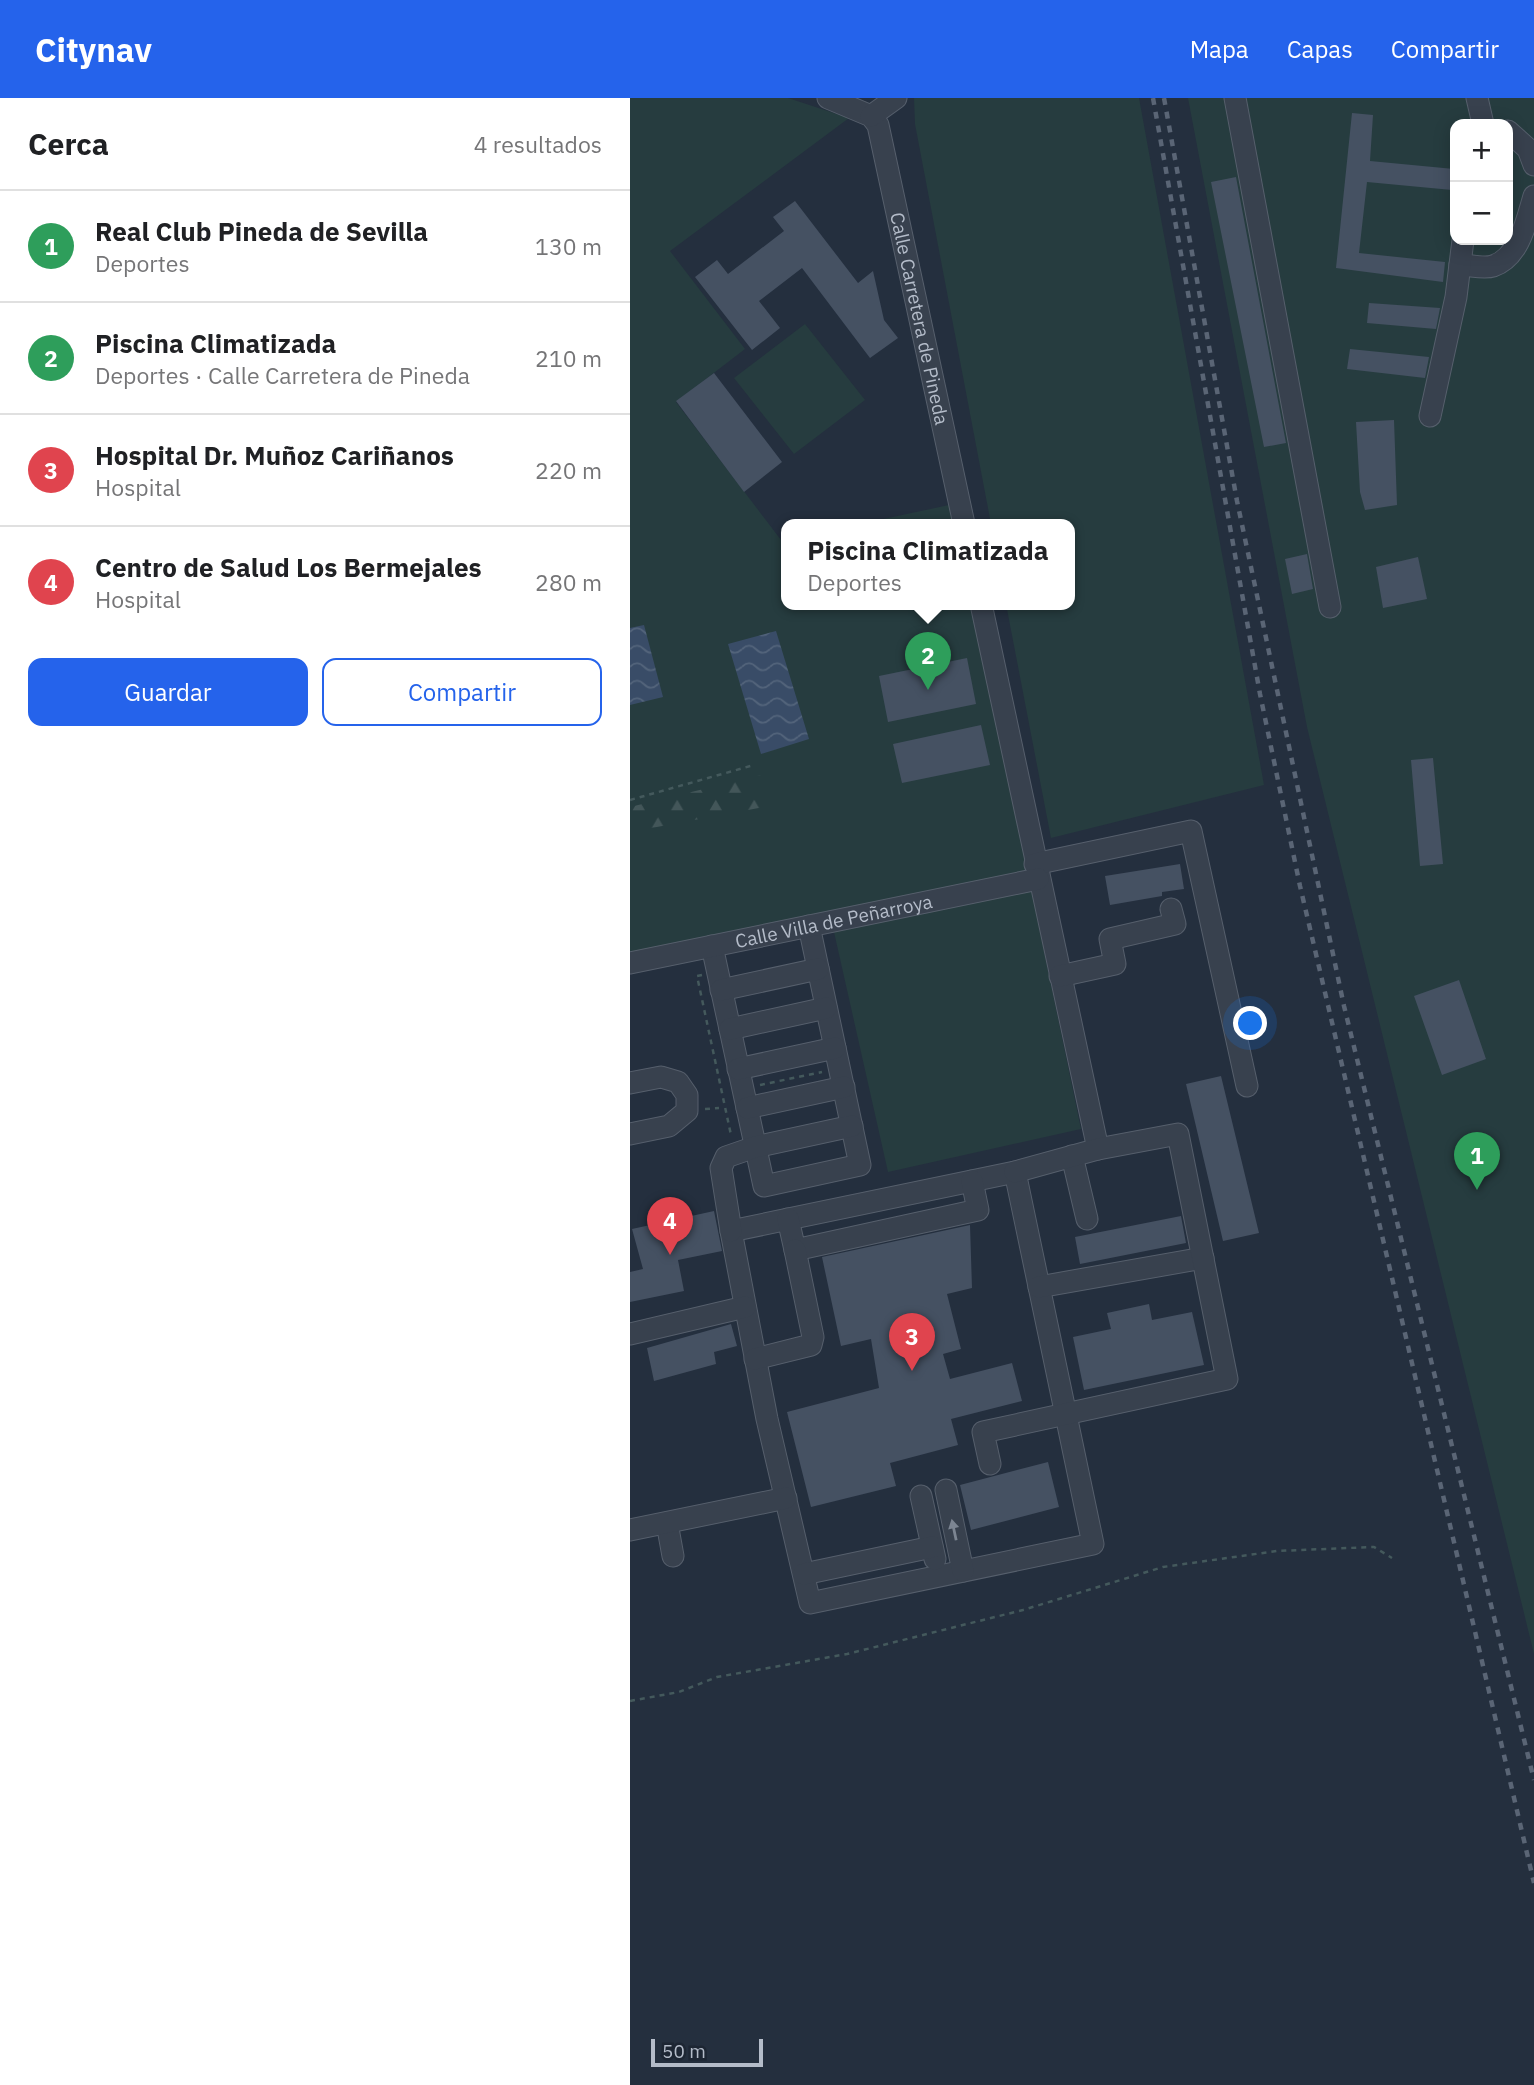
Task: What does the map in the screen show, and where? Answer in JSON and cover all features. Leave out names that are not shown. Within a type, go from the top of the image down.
[{"type":"street","points":[[828,98],[871,116],[896,98]]},
{"type":"street","points":[[1234,98],[1330,607]]},
{"type":"street","points":[[1477,98],[1483,119]]},
{"type":"street","name":"Calle Carretera de Pineda","points":[[871,116],[878,125],[963,519]]},
{"type":"street","points":[[1513,136],[1528,149],[1534,165]]},
{"type":"street","points":[[1460,265],[1491,267],[1503,261],[1525,230],[1534,196]]},
{"type":"street","points":[[1430,416],[1443,363],[1462,245]]},
{"type":"street","points":[[982,610],[1098,1149]]},
{"type":"street","name":"Calle Villa de Peñarroya","points":[[630,963],[809,926],[1191,831],[1247,1086]]},
{"type":"street","points":[[1060,976],[1115,964],[1110,939],[1175,924],[1171,909]]},
{"type":"street","points":[[809,926],[868,1202]]},
{"type":"street","points":[[712,946],[730,1029],[738,1089],[764,1186],[860,1165]]},
{"type":"street","points":[[721,990],[818,969]]},
{"type":"street","points":[[730,1029],[826,1008]]},
{"type":"street","points":[[738,1089],[839,1068]]},
{"type":"street","points":[[738,1089],[839,1068]]},
{"type":"street","points":[[630,1083],[661,1077],[678,1082],[687,1095],[687,1111],[669,1126],[630,1134]]},
{"type":"street","points":[[852,1126],[755,1147],[726,1157],[721,1168],[755,1359],[810,1603],[1093,1544],[1015,1172]]},
{"type":"street","points":[[731,1231],[1015,1172],[1098,1149],[1178,1134],[1227,1379],[1065,1412],[983,1432],[990,1464]]},
{"type":"street","points":[[1072,1156],[1087,1219]]},
{"type":"street","points":[[795,1250],[978,1210],[972,1181]]},
{"type":"street","points":[[755,1359],[811,1345],[813,1337],[788,1219]]},
{"type":"street","points":[[1039,1287],[1203,1258]]},
{"type":"street","points":[[630,1335],[746,1307]]},
{"type":"street","points":[[946,1490],[963,1571]]},
{"type":"street","points":[[921,1496],[939,1576]]},
{"type":"street","points":[[630,1530],[786,1498]]},
{"type":"street","points":[[667,1522],[673,1556]]},
{"type":"street","points":[[804,1574],[932,1547]]},
{"type":"path","points":[[630,800],[754,765]]},
{"type":"path","points":[[738,1089],[839,1068]]},
{"type":"path","points":[[630,1701],[679,1692],[717,1677],[847,1654],[1023,1610],[1163,1567],[1277,1551],[1336,1548],[1374,1547],[1392,1558]]},
{"type":"green space","points":[[630,98],[788,98],[849,118],[670,251],[745,349],[676,402],[781,540],[781,610],[972,610],[1030,872],[630,952]]},
{"type":"green space","points":[[914,98],[1139,98],[1264,785],[1051,838],[1007,610],[1075,610],[1075,519],[990,519],[915,124]]},
{"type":"green space","points":[[1188,98],[1534,98],[1534,1654],[1307,727]]},
{"type":"green space","points":[[805,324],[865,400],[794,454],[734,378]]},
{"type":"green space","points":[[949,505],[952,519],[883,519]]},
{"type":"green space","points":[[761,775],[769,806],[630,832],[630,807]]},
{"type":"green space","points":[[1031,888],[1081,1129],[888,1172],[834,932]]},
{"type":"water","points":[[644,625],[663,697],[630,705],[630,628]]},
{"type":"water","points":[[776,631],[809,739],[761,754],[728,644]]},
{"type":"building","points":[[1352,113],[1373,115],[1370,161],[1450,169],[1450,190],[1367,182],[1359,253],[1445,262],[1443,282],[1336,268]]},
{"type":"building","points":[[1236,177],[1286,443],[1264,447],[1211,182]]},
{"type":"building","points":[[795,201],[858,283],[873,271],[884,320],[898,338],[870,358],[802,268],[759,301],[780,328],[752,350],[695,277],[717,260],[728,274],[784,231],[773,217]]},
{"type":"building","points":[[1369,303],[1440,308],[1436,329],[1367,323]]},
{"type":"building","points":[[1350,349],[1429,357],[1425,378],[1347,369]]},
{"type":"building","points":[[714,373],[782,462],[744,492],[676,401]]},
{"type":"building","points":[[1394,420],[1397,505],[1365,510],[1360,492],[1356,422]]},
{"type":"building","points":[[1307,554],[1313,589],[1292,594],[1285,559]]},
{"type":"building","points":[[1418,557],[1427,599],[1383,608],[1376,567]]},
{"type":"building","points":[[967,658],[976,704],[888,722],[879,676]]},
{"type":"building","points":[[981,725],[990,765],[902,783],[893,744]]},
{"type":"building","points":[[1433,758],[1443,864],[1420,866],[1411,760]]},
{"type":"building","points":[[1180,864],[1184,889],[1162,892],[1162,896],[1110,905],[1105,876]]},
{"type":"building","points":[[1459,980],[1486,1059],[1442,1075],[1414,996]]},
{"type":"building","points":[[1221,1076],[1259,1233],[1223,1241],[1186,1084]]},
{"type":"building","points":[[714,1211],[722,1251],[678,1260],[684,1291],[630,1302],[630,1272],[643,1269],[632,1229]]},
{"type":"building","points":[[1181,1216],[1186,1243],[1080,1264],[1075,1237]]},
{"type":"building","points":[[970,1225],[972,1288],[947,1294],[961,1349],[943,1354],[950,1379],[1012,1363],[1022,1401],[951,1419],[958,1445],[890,1463],[896,1486],[811,1507],[787,1412],[879,1388],[871,1339],[841,1346],[822,1257]]},
{"type":"building","points":[[1149,1304],[1152,1320],[1192,1312],[1204,1365],[1084,1390],[1073,1337],[1111,1329],[1107,1313]]},
{"type":"building","points":[[731,1324],[737,1346],[714,1352],[716,1364],[654,1381],[647,1348]]},
{"type":"building","points":[[1048,1462],[1059,1507],[971,1530],[960,1485]]},
{"type":"railway","points":[[1153,98],[1260,694],[1300,886],[1534,1883]]},
{"type":"railway","points":[[1164,98],[1237,501],[1344,1006],[1534,1780]]},
{"type":"place","name":"Piscina Climatizada","points":[[928,690]]},
{"type":"place","name":"Real Club Pineda de Sevilla","points":[[1477,1190]]},
{"type":"place","name":"Centro de Salud Los Bermejales","points":[[670,1255]]},
{"type":"place","name":"Hospital Dr. Muñoz Cariñanos","points":[[912,1371]]}]
